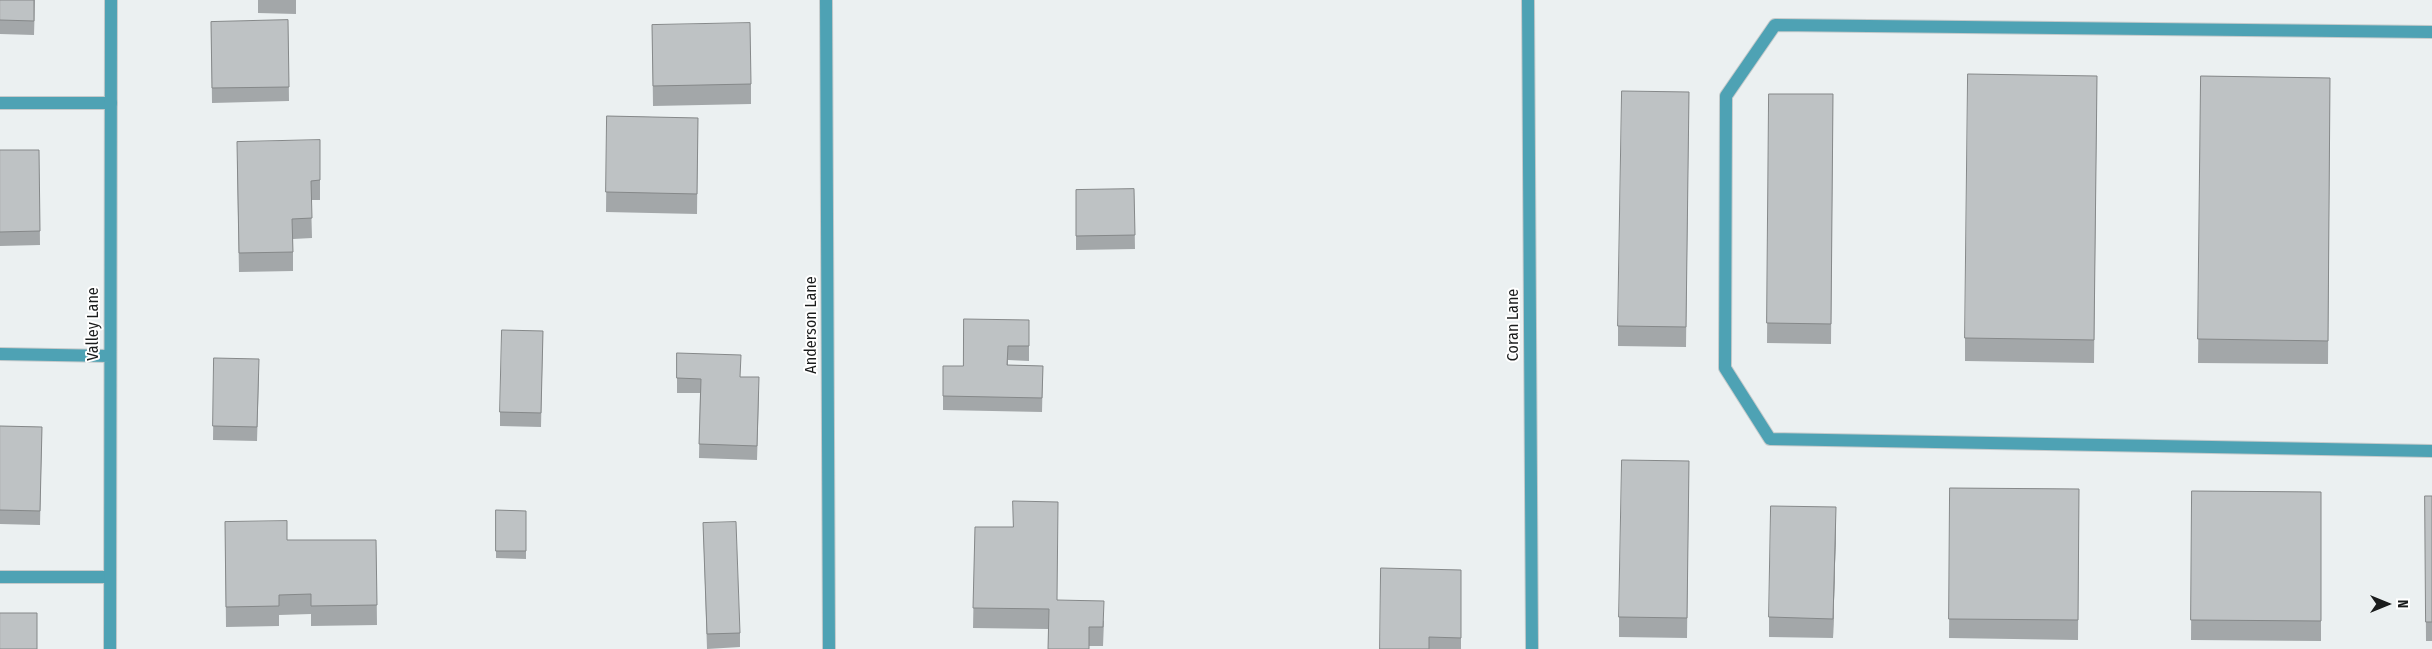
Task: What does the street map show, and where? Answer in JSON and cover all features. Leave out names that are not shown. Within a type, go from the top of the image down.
[{"type":"street","name":"Valley Lane","points":[[110,649],[111,0]]},
{"type":"street","name":"Anderson Lane","points":[[826,0],[829,649]]},
{"type":"street","name":"Coran Lane","points":[[1528,0],[1532,649]]},
{"type":"street","points":[[2432,32],[1775,24],[1726,96],[1725,368],[1770,438],[2432,452]]},
{"type":"street","points":[[0,103],[111,103]]},
{"type":"street","points":[[0,354],[110,356]]},
{"type":"street","points":[[0,577],[110,577]]},
{"type":"building","points":[[0,0],[34,0],[34,21],[0,20]]},
{"type":"building","points":[[288,20],[289,87],[212,88],[211,22]]},
{"type":"building","points":[[750,23],[751,84],[653,86],[652,25]]},
{"type":"building","points":[[1968,74],[2097,76],[2094,340],[1965,338]]},
{"type":"building","points":[[2201,76],[2330,78],[2328,341],[2198,339]]},
{"type":"building","points":[[1622,91],[1689,92],[1686,327],[1618,326]]},
{"type":"building","points":[[1769,94],[1833,94],[1831,324],[1767,323]]},
{"type":"building","points":[[607,116],[698,118],[697,194],[606,192]]},
{"type":"building","points":[[320,140],[320,180],[311,181],[312,218],[292,219],[293,252],[239,253],[237,142]]},
{"type":"building","points":[[0,150],[39,150],[40,231],[0,232]]},
{"type":"building","points":[[1134,189],[1135,235],[1076,236],[1076,190]]},
{"type":"building","points":[[964,319],[1029,320],[1029,346],[1008,346],[1007,365],[1043,366],[1042,398],[943,396],[943,366],[963,366]]},
{"type":"building","points":[[502,330],[543,331],[541,413],[500,412]]},
{"type":"building","points":[[677,353],[741,355],[740,377],[759,377],[757,446],[699,444],[701,379],[677,378]]},
{"type":"building","points":[[214,358],[259,359],[257,427],[213,426]]},
{"type":"building","points":[[0,426],[42,427],[40,511],[0,510]]},
{"type":"building","points":[[1622,460],[1689,461],[1687,618],[1619,617]]},
{"type":"building","points":[[1950,488],[2079,489],[2078,620],[1949,619]]},
{"type":"building","points":[[2192,491],[2321,492],[2321,621],[2191,620]]},
{"type":"building","points":[[2425,496],[2432,496],[2432,622],[2426,622]]},
{"type":"building","points":[[1013,501],[1058,502],[1057,600],[1104,601],[1103,627],[1089,627],[1089,649],[1048,649],[1049,609],[973,608],[975,527],[1013,527]]},
{"type":"building","points":[[1771,506],[1836,507],[1833,619],[1769,617]]},
{"type":"building","points":[[496,510],[526,511],[526,551],[496,551]]},
{"type":"building","points":[[287,521],[287,540],[376,540],[377,605],[311,606],[311,594],[279,595],[279,606],[226,607],[225,522]]},
{"type":"building","points":[[736,522],[740,633],[707,634],[703,523]]},
{"type":"building","points":[[1381,568],[1461,570],[1461,638],[1429,637],[1429,649],[1380,649]]},
{"type":"building","points":[[0,613],[37,613],[37,649],[0,649]]}]
